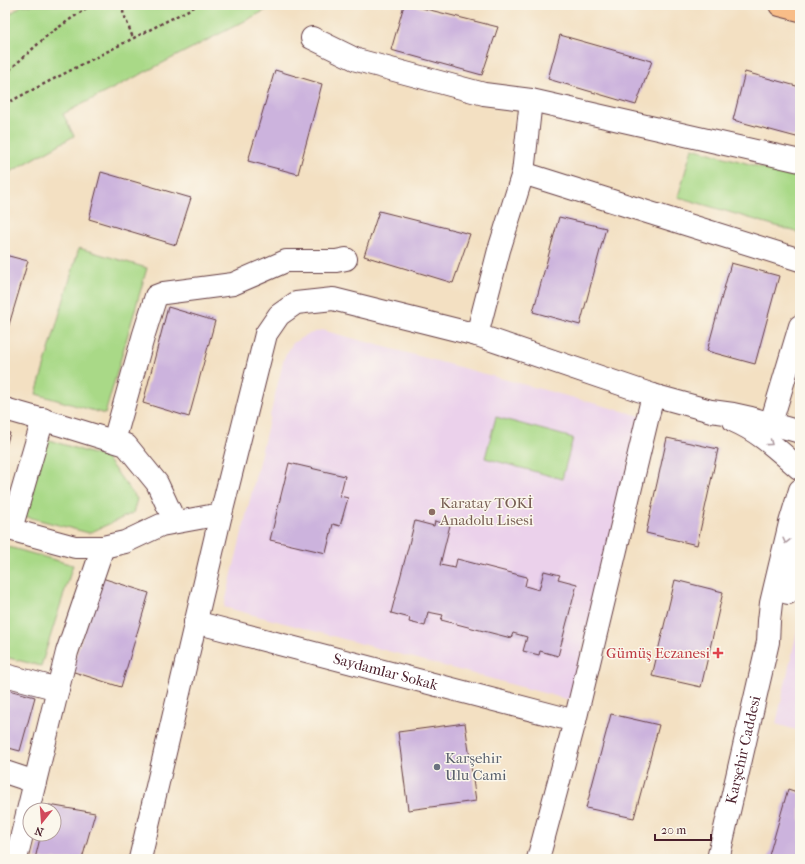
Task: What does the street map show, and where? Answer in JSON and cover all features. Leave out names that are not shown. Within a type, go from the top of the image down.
[{"type":"main road","points":[[780,5],[800,10]]},
{"type":"street","points":[[312,38],[357,60],[484,94],[531,100],[800,162]]},
{"type":"street","points":[[477,335],[499,250],[523,173],[531,100]]},
{"type":"street","points":[[523,173],[800,260]]},
{"type":"street","points":[[114,441],[156,296],[233,284],[286,261],[346,260]]},
{"type":"street","points":[[140,859],[195,622],[266,334],[279,315],[296,303],[333,298],[477,335],[653,395],[711,411],[739,423],[755,432],[800,468]]},
{"type":"street","points":[[771,423],[800,326]]},
{"type":"street","points":[[538,859],[575,721],[653,395]]},
{"type":"street","points":[[5,409],[43,419],[126,445],[156,483],[175,522]]},
{"type":"street","points":[[711,411],[734,414],[800,432]]},
{"type":"street","points":[[43,419],[8,528],[75,547],[103,547],[125,542],[161,524],[221,514]]},
{"type":"street","name":"Karşehir Caddesi","points":[[718,859],[768,642],[771,603],[800,490]]},
{"type":"street","points":[[16,859],[67,652],[103,547]]},
{"type":"street","name":"Karşehir Caddesi","points":[[768,642],[778,626],[800,553]]},
{"type":"street","name":"Saydamlar Sokak","points":[[195,622],[575,721]]},
{"type":"street","points":[[5,675],[58,689]]},
{"type":"street","points":[[5,772],[35,782]]},
{"type":"path","points":[[5,74],[49,34],[92,5]]},
{"type":"path","points":[[125,5],[123,12],[133,38]]},
{"type":"path","points":[[5,104],[198,5]]},
{"type":"shaded area","name":"Karatay TOKİ Anadolu Lisesi","points":[[322,330],[641,416],[570,700],[224,607],[284,358],[293,343],[306,335]]},
{"type":"shaded area","points":[[800,618],[800,731],[776,724]]},
{"type":"green space","points":[[22,5],[276,5],[63,114],[74,136],[5,175],[5,18]]},
{"type":"green space","points":[[692,148],[800,178],[800,233],[678,197]]},
{"type":"green space","points":[[79,248],[147,268],[105,414],[36,394]]},
{"type":"green space","points":[[496,417],[573,438],[562,479],[485,458]]},
{"type":"green space","points":[[46,439],[106,458],[137,499],[133,513],[89,533],[24,516]]},
{"type":"green space","points":[[5,546],[73,565],[41,666],[5,657]]},
{"type":"building","points":[[404,5],[410,5],[498,27],[482,75],[391,50]]},
{"type":"building","points":[[560,35],[652,61],[636,105],[548,79]]},
{"type":"building","points":[[275,70],[322,84],[298,174],[248,161]]},
{"type":"building","points":[[745,72],[800,87],[800,138],[733,120]]},
{"type":"building","points":[[101,172],[191,198],[176,245],[89,219]]},
{"type":"building","points":[[379,211],[470,234],[453,283],[364,256]]},
{"type":"building","points":[[559,217],[606,228],[580,325],[533,312]]},
{"type":"building","points":[[5,255],[28,261],[5,338]]},
{"type":"building","points":[[731,263],[779,276],[755,364],[707,351]]},
{"type":"building","points":[[168,307],[215,321],[189,417],[143,403]]},
{"type":"building","points":[[5,432],[10,433],[5,449]]},
{"type":"building","points":[[667,438],[718,449],[697,545],[646,533]]},
{"type":"building","points":[[289,463],[345,476],[340,496],[348,498],[340,526],[333,524],[326,553],[270,540]]},
{"type":"building","points":[[415,521],[434,526],[435,521],[450,525],[440,565],[455,568],[457,559],[527,577],[525,586],[539,590],[544,571],[560,575],[558,579],[577,584],[558,656],[540,651],[539,655],[523,651],[527,637],[513,633],[511,638],[441,620],[443,615],[428,612],[425,626],[409,622],[410,618],[391,613]]},
{"type":"building","points":[[102,578],[149,593],[121,687],[71,671]]},
{"type":"building","points":[[675,580],[723,592],[701,687],[652,676]]},
{"type":"building","points":[[5,689],[35,697],[20,751],[5,747]]},
{"type":"building","points":[[611,714],[659,725],[634,818],[586,808]]},
{"type":"building","name":"Karşehir Ulu Cami","points":[[465,723],[476,801],[408,810],[398,732]]},
{"type":"building","points":[[788,789],[800,793],[800,859],[768,859]]},
{"type":"building","points":[[62,807],[95,813],[82,859],[35,859],[39,842],[62,842]]},
{"type":"place","name":"Karatay TOKİ Anadolu Lisesi","points":[[432,512]]},
{"type":"place","name":"Gümüş Eczanesi","points":[[718,653]]},
{"type":"place","name":"Karşehir Ulu Cami","points":[[437,767]]}]
